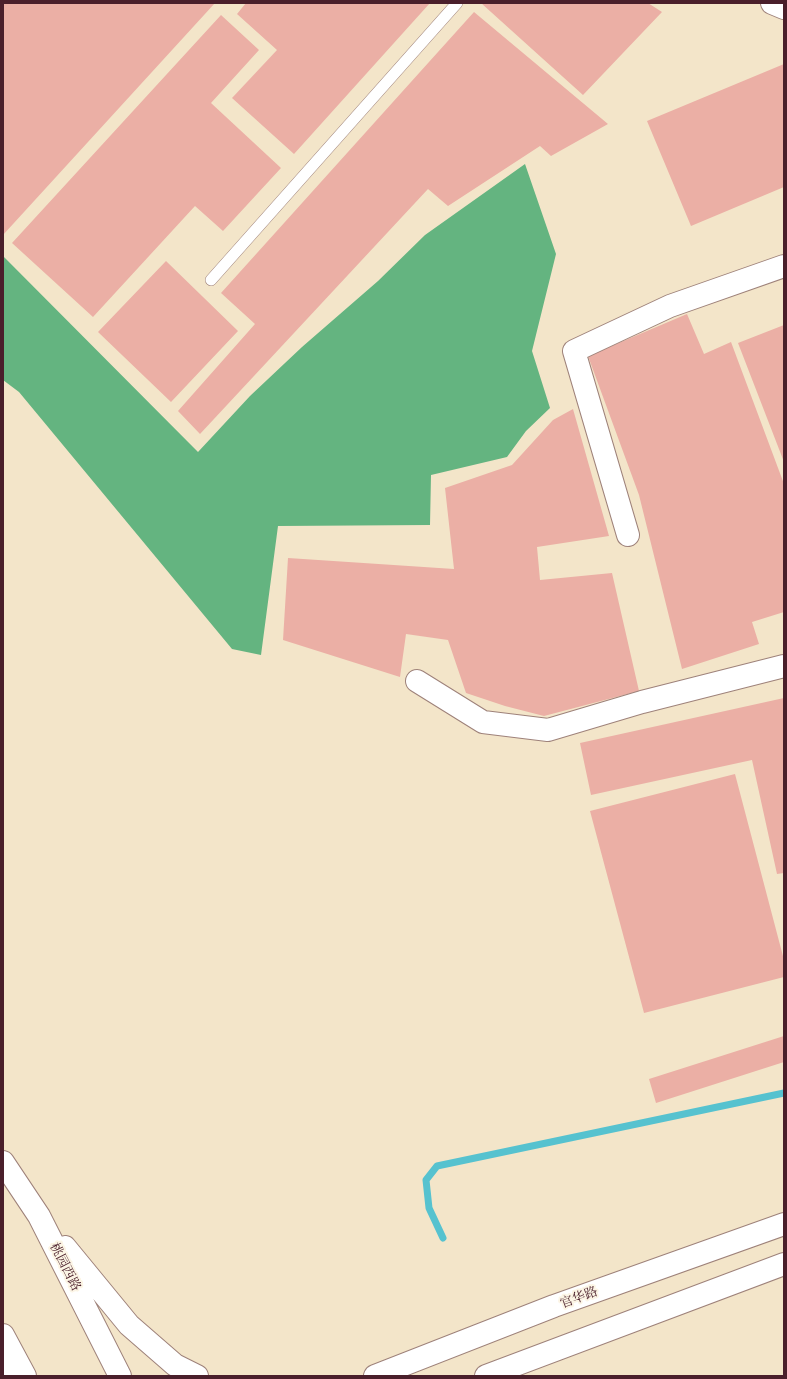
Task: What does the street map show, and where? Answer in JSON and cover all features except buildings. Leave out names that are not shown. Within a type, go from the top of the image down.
[{"type":"main road","points":[[772,3],[784,8]]},
{"type":"main road","points":[[628,535],[574,351],[670,306],[784,266]]},
{"type":"main road","points":[[417,681],[483,722],[548,730],[642,702],[784,666]]},
{"type":"main road","name":"桃园西路","points":[[3,1162],[39,1216],[120,1376]]},
{"type":"main road","points":[[39,1216],[129,1325],[175,1364],[197,1376]]},
{"type":"main road","name":"官华路","points":[[375,1376],[554,1306],[784,1224]]},
{"type":"main road","points":[[486,1376],[784,1264]]},
{"type":"main road","points":[[3,1335],[25,1376]]},
{"type":"main road","points":[[3,1370],[5,1376]]},
{"type":"lane","points":[[212,280],[457,3]]},
{"type":"green space","points":[[525,164],[556,254],[532,351],[550,408],[526,431],[507,457],[431,475],[430,525],[278,526],[261,655],[232,649],[19,392],[3,380],[3,256],[198,452],[250,396],[302,347],[378,281],[425,235]]},
{"type":"waterway","points":[[443,1238],[429,1208],[426,1180],[437,1166],[784,1093]]}]
